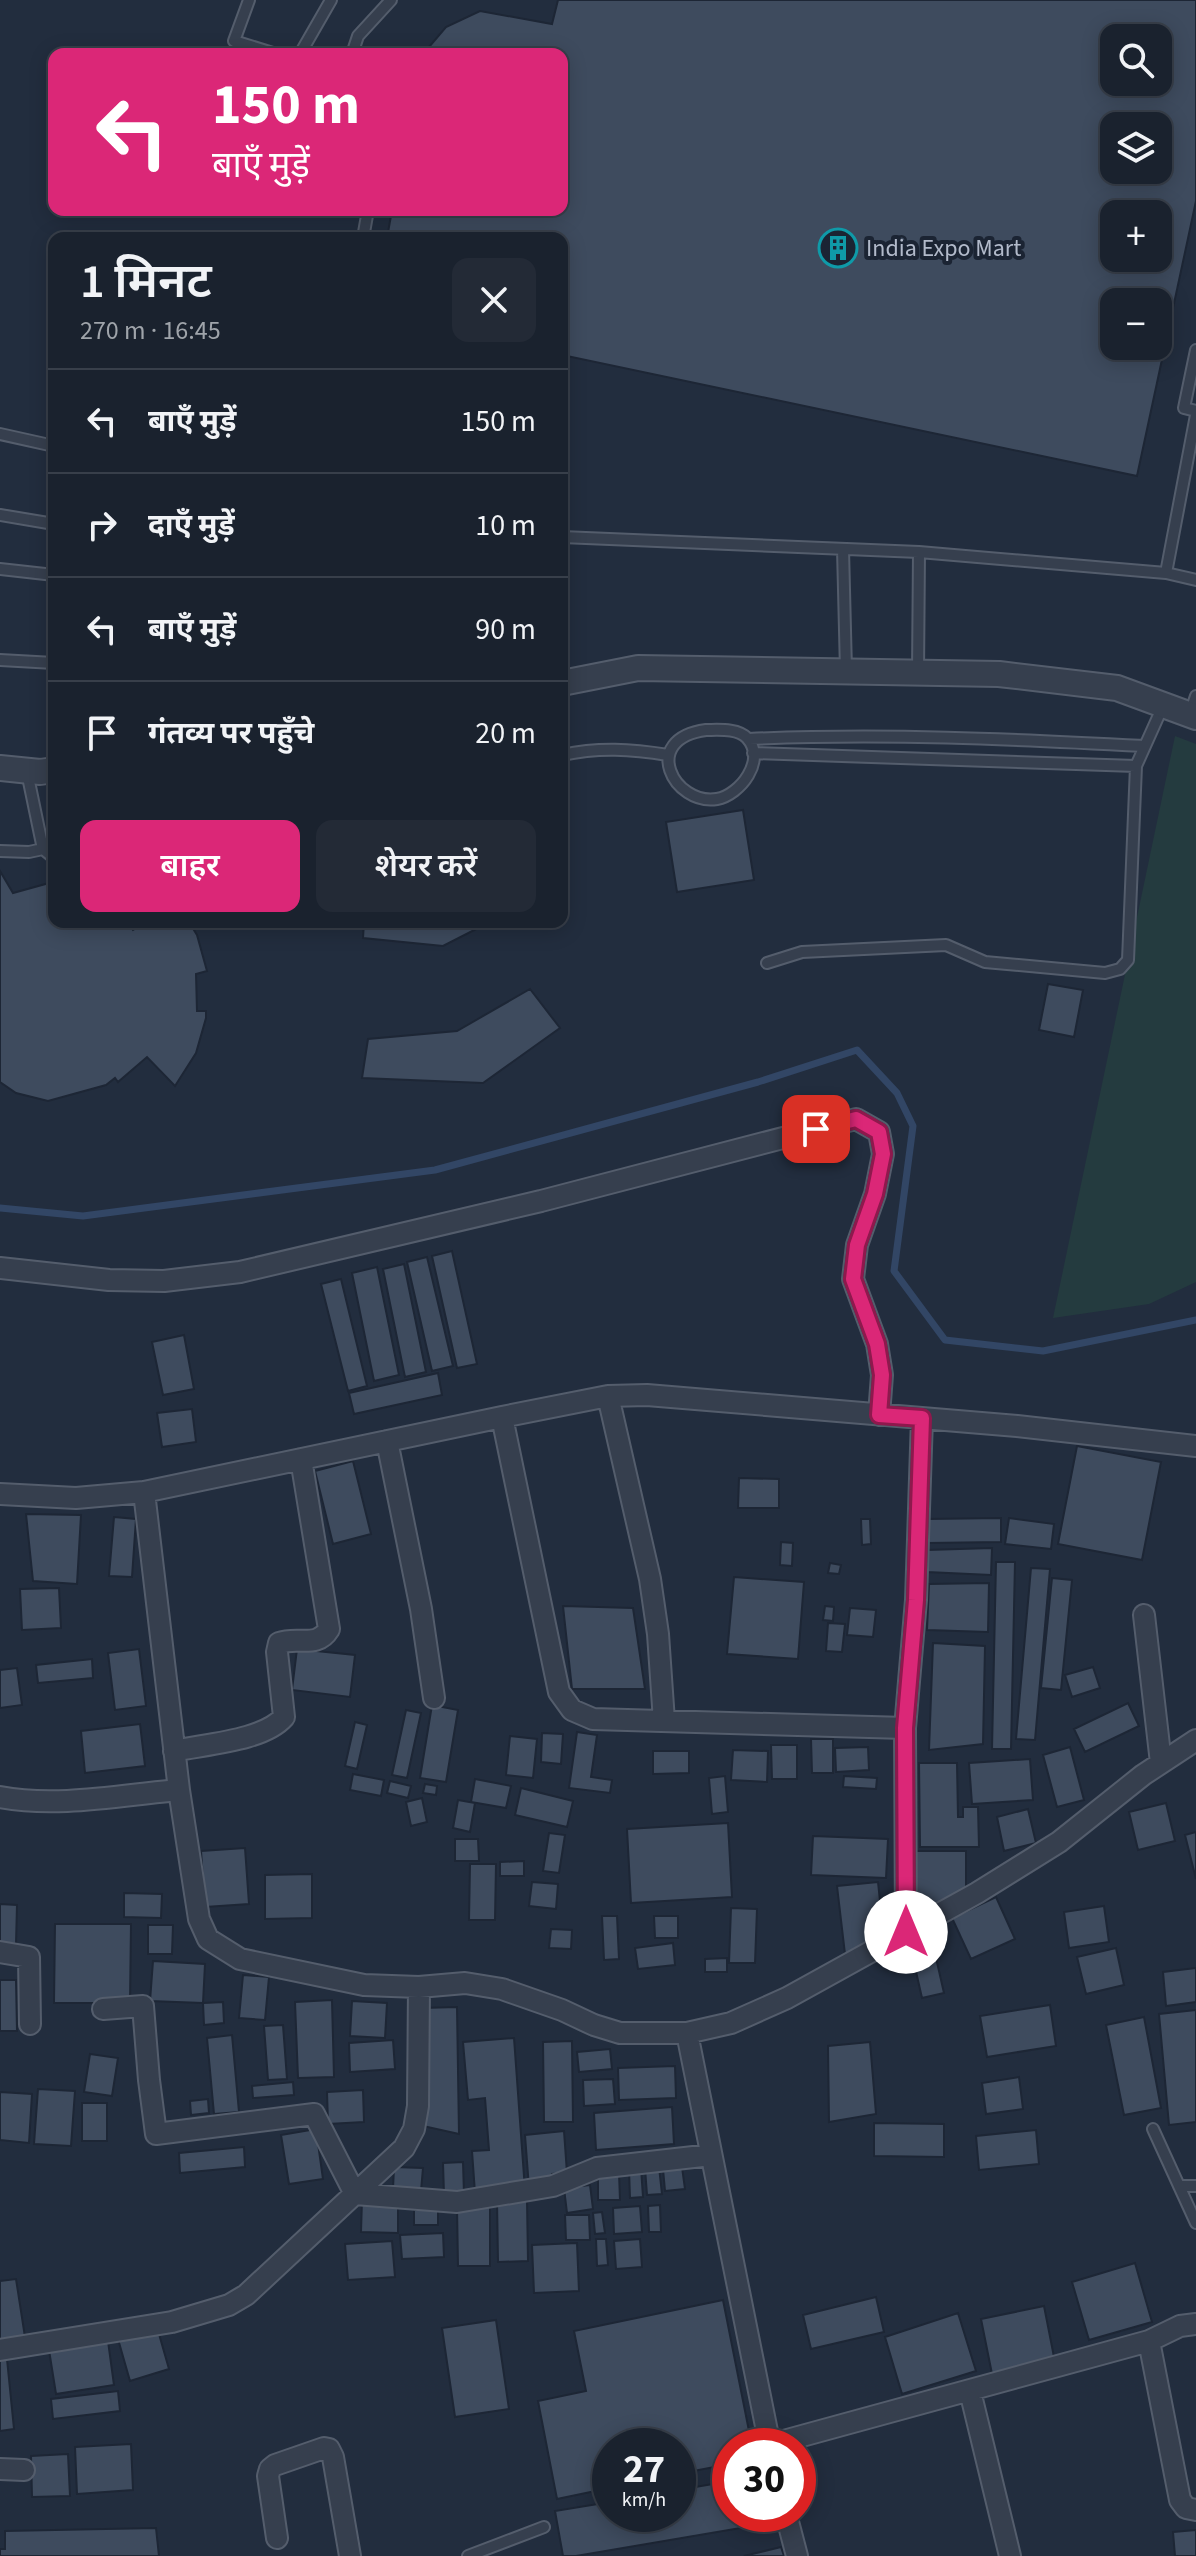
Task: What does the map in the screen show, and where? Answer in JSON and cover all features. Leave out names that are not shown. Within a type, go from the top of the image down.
[{"type":"street","points":[[568,682],[638,668],[999,674],[1117,688],[1163,705],[1194,709]]},
{"type":"street","points":[[0,768],[48,770]]},
{"type":"street","points":[[0,1268],[109,1280],[164,1281],[240,1272],[541,1201],[856,1119],[879,1132],[883,1154],[875,1194],[857,1245],[853,1279],[877,1344],[882,1375],[879,1415]]},
{"type":"street","points":[[0,1494],[76,1498],[144,1492],[608,1396],[647,1395],[922,1418],[1196,1446]]},
{"type":"street","points":[[608,1396],[650,1579],[658,1634],[664,1721]]},
{"type":"street","points":[[502,1417],[559,1692],[572,1710],[593,1719],[905,1728]]},
{"type":"street","points":[[906,1932],[905,1728],[916,1600],[922,1418]]},
{"type":"street","points":[[387,1441],[421,1609],[434,1698]]},
{"type":"street","points":[[174,1751],[261,1733],[276,1727],[284,1717],[277,1652],[279,1643],[291,1639],[313,1642],[324,1638],[329,1629],[301,1459]]},
{"type":"street","points":[[144,1492],[179,1790],[199,1919],[208,1939],[240,1959],[364,1985],[419,1987],[465,1983],[502,1989],[620,2033],[687,2033],[731,2023],[787,1998],[977,1893],[1059,1842],[1161,1763],[1196,1740]]},
{"type":"street","points":[[1144,1615],[1161,1763]]},
{"type":"street","points":[[0,1797],[18,1801],[68,1800],[179,1790]]},
{"type":"street","points":[[0,1952],[29,1957],[30,2024]]},
{"type":"street","points":[[0,2350],[172,2322],[229,2305],[246,2295],[404,2148],[414,2129],[418,2106],[419,1987]]},
{"type":"street","points":[[103,2009],[143,2006],[156,2134],[314,2114],[355,2194]]},
{"type":"street","points":[[687,2033],[766,2428]]},
{"type":"street","points":[[355,2194],[457,2202],[553,2186],[597,2168],[711,2155]]},
{"type":"street","points":[[816,2433],[1149,2341],[1180,2326],[1196,2324]]},
{"type":"street","points":[[1149,2341],[1180,2500],[1186,2508],[1196,2510]]},
{"type":"street","points":[[970,2391],[1010,2556]]},
{"type":"street","points":[[277,2538],[268,2476],[270,2469],[324,2448],[329,2449],[350,2556]]},
{"type":"street","points":[[0,2469],[24,2470]]},
{"type":"street","points":[[791,2532],[797,2556]]},
{"type":"lane","points":[[249,0],[234,41],[257,48]]},
{"type":"lane","points":[[303,48],[331,0]]},
{"type":"lane","points":[[354,48],[358,36],[391,0]]},
{"type":"lane","points":[[1166,573],[1196,413],[1184,408],[1196,350]]},
{"type":"lane","points":[[0,434],[48,445]]},
{"type":"lane","points":[[0,515],[48,523]]},
{"type":"lane","points":[[568,537],[919,552],[1166,573],[1196,580]]},
{"type":"lane","points":[[843,549],[846,672]]},
{"type":"lane","points":[[918,673],[919,552]]},
{"type":"lane","points":[[0,569],[48,574]]},
{"type":"lane","points":[[0,660],[48,663]]},
{"type":"lane","points":[[767,963],[802,952],[946,945],[985,962],[1005,965],[1105,973],[1120,969],[1128,960],[1136,766],[1163,705]]},
{"type":"lane","points":[[749,739],[753,753],[752,766],[738,789],[727,796],[700,798],[688,793],[671,773],[668,755],[671,744],[695,732],[723,730],[740,733],[749,739],[878,735],[1145,746]]},
{"type":"lane","points":[[568,754],[592,748],[668,755]]},
{"type":"lane","points":[[753,753],[1136,766]]},
{"type":"lane","points":[[27,770],[43,849],[48,853]]},
{"type":"lane","points":[[0,851],[43,849]]},
{"type":"lane","points":[[1153,2129],[1196,2223]]},
{"type":"lane","points":[[1179,2186],[1196,2186]]},
{"type":"lane","points":[[468,2556],[544,2527]]},
{"type":"green space","points":[[1175,736],[1196,744],[1196,1282],[1149,1304],[1053,1318]]},
{"type":"building","name":"India Expo Mart","points":[[558,0],[1196,0],[1196,201],[1172,313],[1172,288],[1100,288],[1100,360],[1162,360],[1137,476],[568,356],[568,232],[388,232],[391,216],[568,216],[568,48],[428,48],[446,27],[480,11],[552,24]]},
{"type":"building","points":[[743,810],[754,880],[677,892],[666,822]]},
{"type":"building","points":[[0,871],[13,893],[48,883],[48,928],[193,928],[207,971],[196,974],[197,1011],[206,1011],[206,1018],[196,1053],[175,1086],[147,1057],[118,1082],[115,1078],[106,1085],[48,1101],[16,1093],[0,1082]]},
{"type":"building","points":[[364,928],[478,928],[443,946],[363,938]]},
{"type":"building","points":[[1048,984],[1083,990],[1074,1037],[1039,1030]]},
{"type":"building","points":[[530,989],[560,1028],[483,1083],[362,1078],[368,1039],[457,1031]]},
{"type":"building","points":[[452,1251],[477,1364],[457,1368],[432,1256]]},
{"type":"building","points":[[427,1257],[453,1366],[432,1371],[407,1262]]},
{"type":"building","points":[[404,1264],[426,1372],[405,1377],[383,1269]]},
{"type":"building","points":[[377,1267],[399,1375],[374,1381],[352,1273]]},
{"type":"building","points":[[341,1279],[367,1386],[348,1391],[321,1284]]},
{"type":"building","points":[[184,1335],[194,1389],[163,1395],[152,1342]]},
{"type":"building","points":[[438,1373],[442,1395],[354,1414],[349,1393]]},
{"type":"building","points":[[192,1409],[196,1442],[162,1447],[157,1413]]},
{"type":"building","points":[[1077,1446],[1161,1462],[1142,1560],[1058,1544]]},
{"type":"building","points":[[353,1461],[371,1534],[333,1544],[315,1471]]},
{"type":"building","points":[[739,1478],[779,1479],[779,1508],[738,1508]]},
{"type":"building","points":[[26,1514],[81,1515],[77,1584],[33,1581]]},
{"type":"building","points":[[114,1517],[136,1519],[132,1577],[109,1576]]},
{"type":"building","points":[[1001,1518],[1001,1542],[927,1543],[927,1519]]},
{"type":"building","points":[[1009,1518],[1054,1524],[1051,1549],[1005,1544]]},
{"type":"building","points":[[861,1519],[870,1519],[871,1544],[862,1545]]},
{"type":"building","points":[[781,1542],[793,1543],[792,1566],[780,1565]]},
{"type":"building","points":[[992,1548],[991,1575],[927,1572],[927,1550]]},
{"type":"building","points":[[996,1562],[1015,1562],[1011,1749],[992,1749]]},
{"type":"building","points":[[830,1563],[841,1565],[839,1574],[828,1573]]},
{"type":"building","points":[[1031,1568],[1050,1569],[1035,1740],[1016,1739]]},
{"type":"building","points":[[734,1577],[804,1582],[798,1659],[727,1654]]},
{"type":"building","points":[[1052,1578],[1072,1580],[1061,1690],[1041,1688]]},
{"type":"building","points":[[989,1583],[988,1632],[927,1630],[929,1584]]},
{"type":"building","points":[[59,1588],[61,1628],[22,1630],[20,1589]]},
{"type":"building","points":[[563,1606],[633,1608],[645,1689],[572,1689]]},
{"type":"building","points":[[825,1606],[834,1607],[833,1621],[823,1620]]},
{"type":"building","points":[[850,1608],[876,1610],[873,1637],[847,1635]]},
{"type":"building","points":[[828,1623],[845,1624],[842,1652],[826,1651]]},
{"type":"building","points":[[933,1643],[985,1646],[983,1744],[929,1750]]},
{"type":"building","points":[[139,1649],[146,1706],[115,1710],[108,1653]]},
{"type":"building","points":[[297,1649],[355,1655],[350,1697],[292,1690]]},
{"type":"building","points":[[92,1659],[93,1678],[38,1683],[36,1665]]},
{"type":"building","points":[[1093,1667],[1100,1688],[1072,1697],[1065,1675]]},
{"type":"building","points":[[17,1668],[22,1705],[0,1708],[0,1670]]},
{"type":"building","points":[[1128,1703],[1139,1726],[1085,1752],[1074,1729]]},
{"type":"building","points":[[432,1705],[458,1710],[446,1782],[420,1778]]},
{"type":"building","points":[[406,1710],[421,1713],[407,1778],[392,1775]]},
{"type":"building","points":[[355,1722],[367,1725],[357,1769],[345,1766]]},
{"type":"building","points":[[140,1724],[145,1766],[85,1773],[81,1731]]},
{"type":"building","points":[[577,1732],[597,1735],[591,1777],[612,1780],[610,1793],[569,1788]]},
{"type":"building","points":[[542,1733],[563,1734],[561,1764],[541,1762]]},
{"type":"building","points":[[510,1736],[537,1739],[533,1778],[506,1775]]},
{"type":"building","points":[[811,1739],[833,1739],[833,1773],[812,1773]]},
{"type":"building","points":[[771,1745],[797,1745],[797,1779],[772,1779]]},
{"type":"building","points":[[868,1747],[869,1770],[836,1772],[835,1748]]},
{"type":"building","points":[[1070,1747],[1084,1800],[1057,1807],[1043,1755]]},
{"type":"building","points":[[733,1750],[768,1751],[767,1782],[731,1780]]},
{"type":"building","points":[[653,1751],[689,1751],[689,1773],[653,1774]]},
{"type":"building","points":[[1030,1759],[1033,1800],[972,1804],[969,1763]]},
{"type":"building","points":[[919,1763],[957,1763],[958,1817],[963,1817],[963,1807],[978,1807],[979,1847],[920,1847]]},
{"type":"building","points":[[353,1774],[384,1780],[381,1796],[350,1790]]},
{"type":"building","points":[[725,1776],[728,1812],[712,1814],[709,1778]]},
{"type":"building","points":[[844,1776],[877,1778],[876,1789],[843,1787]]},
{"type":"building","points":[[475,1779],[511,1786],[506,1808],[471,1802]]},
{"type":"building","points":[[390,1781],[411,1786],[408,1798],[387,1793]]},
{"type":"building","points":[[425,1784],[437,1786],[436,1795],[423,1793]]},
{"type":"building","points":[[521,1788],[573,1801],[567,1827],[515,1815]]},
{"type":"building","points":[[422,1798],[427,1822],[411,1826],[406,1802]]},
{"type":"building","points":[[458,1800],[475,1803],[470,1832],[453,1828]]},
{"type":"building","points":[[1166,1803],[1175,1841],[1138,1850],[1129,1812]]},
{"type":"building","points":[[1028,1809],[1036,1843],[1004,1851],[997,1817]]},
{"type":"building","points":[[728,1823],[732,1897],[631,1903],[627,1829]]},
{"type":"building","points":[[1196,1832],[1196,1879],[1185,1835]]},
{"type":"building","points":[[549,1833],[565,1835],[559,1873],[543,1871]]},
{"type":"building","points":[[813,1836],[888,1839],[886,1878],[811,1875]]},
{"type":"building","points":[[455,1839],[478,1839],[479,1861],[455,1861]]},
{"type":"building","points":[[245,1848],[249,1904],[205,1907],[201,1851]]},
{"type":"building","points":[[916,1851],[966,1851],[966,1892],[916,1915]]},
{"type":"building","points":[[524,1861],[524,1876],[500,1876],[500,1862]]},
{"type":"building","points":[[470,1864],[496,1864],[495,1920],[469,1920]]},
{"type":"building","points":[[312,1874],[312,1918],[265,1919],[265,1875]]},
{"type":"building","points":[[532,1882],[558,1884],[556,1909],[529,1906]]},
{"type":"building","points":[[878,1882],[884,1939],[845,1954],[837,1886]]},
{"type":"building","points":[[124,1893],[162,1894],[161,1918],[124,1917]]},
{"type":"building","points":[[996,1897],[1015,1939],[971,1959],[952,1918]]},
{"type":"building","points":[[0,1904],[17,1905],[16,1944],[0,1943]]},
{"type":"building","points":[[1104,1906],[1109,1942],[1069,1948],[1064,1912]]},
{"type":"building","points":[[731,1908],[757,1909],[755,1963],[729,1963]]},
{"type":"building","points":[[602,1916],[617,1916],[619,1959],[604,1960]]},
{"type":"building","points":[[654,1916],[678,1916],[678,1938],[655,1938]]},
{"type":"building","points":[[55,1924],[131,1924],[130,2003],[54,2003]]},
{"type":"building","points":[[148,1925],[173,1925],[172,1954],[148,1954]]},
{"type":"building","points":[[551,1929],[572,1930],[571,1949],[549,1948]]},
{"type":"building","points":[[673,1943],[675,1965],[638,1969],[635,1948]]},
{"type":"building","points":[[1116,1948],[1124,1985],[1086,1994],[1077,1957]]},
{"type":"building","points":[[934,1949],[944,1993],[922,1998],[912,1954]]},
{"type":"building","points":[[727,1958],[727,1972],[705,1972],[705,1959]]},
{"type":"building","points":[[153,1961],[205,1964],[203,2003],[150,2001]]},
{"type":"building","points":[[1196,1968],[1196,2002],[1166,2006],[1163,1972]]},
{"type":"building","points":[[243,1975],[269,1977],[265,2020],[239,2018]]},
{"type":"building","points":[[0,1980],[16,1980],[17,2031],[0,2031]]},
{"type":"building","points":[[332,2000],[334,2077],[298,2078],[295,2002]]},
{"type":"building","points":[[352,2001],[387,2003],[385,2038],[350,2036]]},
{"type":"building","points":[[223,2002],[224,2023],[204,2025],[203,2003]]},
{"type":"building","points":[[1050,2005],[1056,2046],[987,2057],[980,2016]]},
{"type":"building","points":[[457,2007],[459,2134],[423,2126],[422,2008]]},
{"type":"building","points":[[1196,2010],[1196,2122],[1169,2125],[1159,2014]]},
{"type":"building","points":[[1144,2017],[1161,2108],[1124,2115],[1106,2025]]},
{"type":"building","points":[[283,2025],[287,2079],[268,2080],[264,2026]]},
{"type":"building","points":[[232,2035],[239,2112],[214,2114],[207,2038]]},
{"type":"building","points":[[514,2038],[525,2190],[475,2193],[472,2151],[489,2150],[485,2098],[468,2100],[463,2042]]},
{"type":"building","points":[[393,2040],[395,2069],[350,2072],[349,2043]]},
{"type":"building","points":[[572,2041],[573,2122],[544,2122],[543,2042]]},
{"type":"building","points":[[870,2042],[876,2114],[829,2122],[828,2046]]},
{"type":"building","points":[[610,2049],[612,2069],[579,2072],[577,2052]]},
{"type":"building","points":[[90,2054],[118,2058],[112,2096],[84,2092]]},
{"type":"building","points":[[675,2066],[676,2098],[619,2100],[618,2068]]},
{"type":"building","points":[[1019,2077],[1023,2109],[986,2114],[982,2083]]},
{"type":"building","points":[[613,2079],[615,2104],[584,2106],[583,2080]]},
{"type":"building","points":[[293,2082],[294,2095],[253,2098],[252,2086]]},
{"type":"building","points":[[38,2089],[75,2091],[71,2146],[34,2144]]},
{"type":"building","points":[[363,2090],[364,2122],[328,2124],[327,2092]]},
{"type":"building","points":[[0,2092],[32,2094],[29,2143],[0,2140]]},
{"type":"building","points":[[208,2099],[209,2113],[191,2115],[190,2101]]},
{"type":"building","points":[[82,2103],[107,2103],[107,2141],[82,2141]]},
{"type":"building","points":[[672,2107],[674,2144],[596,2150],[594,2113]]},
{"type":"building","points":[[874,2123],[944,2124],[944,2157],[874,2156]]},
{"type":"building","points":[[316,2129],[323,2179],[289,2184],[281,2135]]},
{"type":"building","points":[[1036,2130],[1039,2164],[979,2170],[976,2136]]},
{"type":"building","points":[[564,2131],[567,2173],[552,2174],[553,2186],[529,2188],[525,2135]]},
{"type":"building","points":[[244,2147],[245,2167],[180,2173],[179,2153]]},
{"type":"building","points":[[463,2162],[464,2194],[444,2195],[443,2163]]},
{"type":"building","points":[[394,2167],[423,2168],[421,2191],[393,2189]]},
{"type":"building","points":[[659,2167],[662,2194],[647,2195],[645,2168]]},
{"type":"building","points":[[682,2167],[685,2189],[665,2191],[663,2169]]},
{"type":"building","points":[[641,2168],[643,2197],[630,2198],[629,2169]]},
{"type":"building","points":[[619,2173],[620,2200],[598,2200],[598,2174]]},
{"type":"building","points":[[590,2185],[593,2209],[567,2213],[564,2188]]},
{"type":"building","points":[[362,2199],[398,2200],[398,2233],[361,2232]]},
{"type":"building","points":[[497,2200],[527,2200],[528,2261],[498,2262]]},
{"type":"building","points":[[660,2205],[661,2232],[649,2232],[648,2206]]},
{"type":"building","points":[[640,2206],[642,2232],[614,2234],[613,2208]]},
{"type":"building","points":[[457,2207],[490,2207],[490,2266],[458,2266]]},
{"type":"building","points":[[414,2210],[438,2210],[438,2225],[414,2225]]},
{"type":"building","points":[[602,2212],[605,2233],[595,2234],[593,2213]]},
{"type":"building","points":[[565,2215],[589,2215],[590,2240],[566,2240]]},
{"type":"building","points":[[443,2233],[444,2257],[402,2259],[400,2235]]},
{"type":"building","points":[[596,2239],[606,2239],[608,2265],[597,2266]]},
{"type":"building","points":[[640,2239],[642,2267],[616,2269],[614,2241]]},
{"type":"building","points":[[392,2241],[395,2277],[348,2280],[345,2244]]},
{"type":"building","points":[[577,2243],[579,2291],[534,2293],[532,2245]]},
{"type":"building","points":[[1135,2263],[1152,2322],[1089,2340],[1072,2282]]},
{"type":"building","points":[[16,2279],[25,2337],[0,2341],[0,2281]]},
{"type":"building","points":[[876,2297],[884,2332],[811,2349],[803,2315]]},
{"type":"building","points":[[723,2300],[748,2428],[712,2428],[712,2467],[696,2471],[696,2428],[592,2428],[592,2492],[557,2499],[538,2401],[586,2391],[574,2331]]},
{"type":"building","points":[[1044,2306],[1055,2362],[992,2374],[981,2319]]},
{"type":"building","points":[[958,2313],[976,2371],[902,2394],[885,2337]]},
{"type":"building","points":[[496,2320],[509,2409],[455,2417],[442,2328]]},
{"type":"building","points":[[157,2327],[169,2369],[130,2381],[118,2339]]},
{"type":"building","points":[[108,2341],[114,2385],[56,2394],[49,2350]]},
{"type":"building","points":[[7,2359],[14,2429],[0,2431],[0,2360]]},
{"type":"building","points":[[118,2391],[120,2411],[53,2419],[51,2399]]},
{"type":"building","points":[[131,2444],[133,2490],[77,2494],[75,2447]]},
{"type":"building","points":[[68,2454],[70,2496],[32,2497],[31,2456]]},
{"type":"building","points":[[712,2484],[712,2532],[717,2532],[563,2556],[555,2511],[592,2505],[592,2532],[696,2532],[696,2487]]},
{"type":"building","points":[[156,2528],[159,2556],[0,2556],[0,2549],[5,2549],[5,2531]]},
{"type":"building","points":[[1196,2530],[1196,2556],[1175,2556],[1173,2532]]},
{"type":"building","points":[[781,2547],[784,2556],[744,2556]]},
{"type":"waterway","points":[[0,1208],[83,1216],[435,1170],[758,1082],[857,1050],[897,1093],[913,1126],[894,1271],[945,1340],[1043,1351],[1196,1320]]},
{"type":"place","name":"India Expo Mart","points":[[838,248]]},
{"type":"route","points":[[816,1129],[856,1119],[879,1132],[883,1154],[875,1194],[857,1245],[853,1279],[877,1344],[882,1375],[879,1415],[922,1418],[916,1600],[905,1728],[906,1932]]}]
